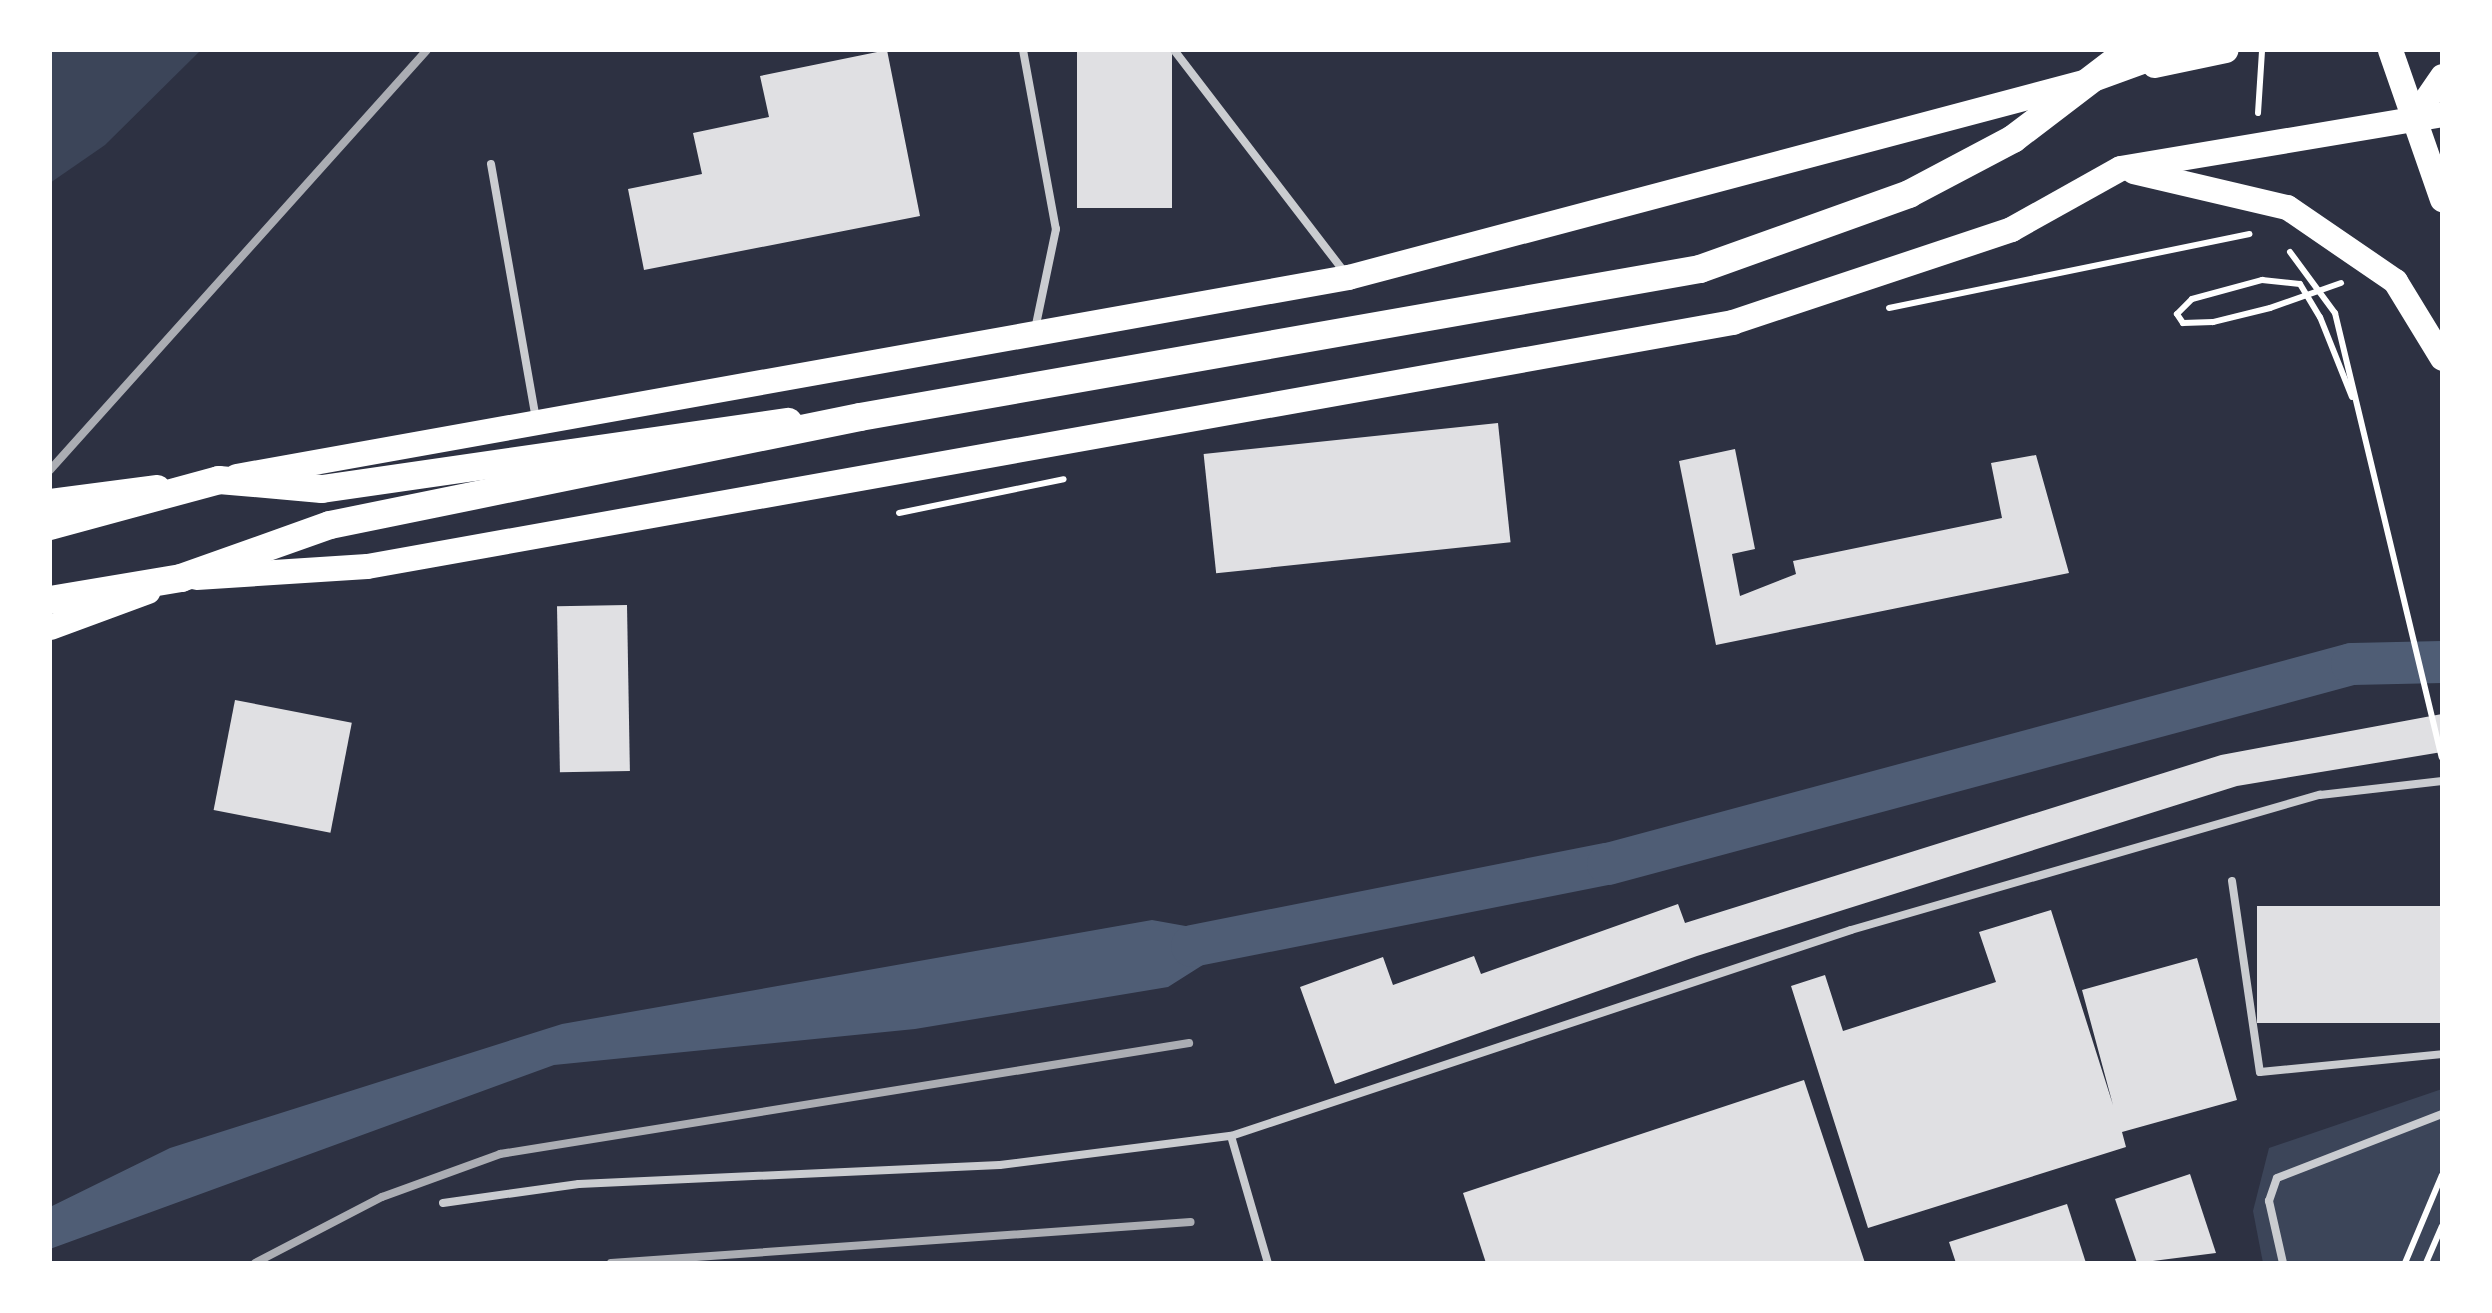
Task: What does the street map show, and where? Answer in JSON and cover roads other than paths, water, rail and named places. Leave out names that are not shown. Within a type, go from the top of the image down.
[{"type":"highway","points":[[50,600],[181,578],[330,525],[860,417],[1700,269],[1809,235],[2014,139],[2130,50]]},
{"type":"highway","points":[[50,526],[219,480],[322,489],[736,426],[860,417]]},
{"type":"main road","points":[[2100,77],[2172,50]]},
{"type":"main road","points":[[50,501],[219,480],[536,418],[1034,335],[1348,277],[2100,77],[2224,50]]},
{"type":"main road","points":[[2390,50],[2442,199]]},
{"type":"main road","points":[[2414,118],[2442,76]]},
{"type":"main road","points":[[50,628],[181,578],[367,566],[1732,322],[2011,229],[2120,168],[2442,114]]},
{"type":"main road","points":[[2120,168],[2288,207],[2395,281],[2442,358]]},
{"type":"lane","points":[[1024,50],[1056,229],[1034,335]]},
{"type":"lane","points":[[1174,50],[1348,277]]},
{"type":"lane","points":[[491,164],[536,418]]},
{"type":"lane","points":[[444,1202],[579,1184],[1000,1165],[1230,1136],[1870,924],[2320,795],[2442,782]]},
{"type":"lane","points":[[2232,881],[2260,1072],[2442,1054]]},
{"type":"lane","points":[[2283,1263],[2269,1201],[2276,1178],[2442,1114]]},
{"type":"lane","points":[[1230,1136],[1268,1263]]},
{"type":"waterway","points":[[1192,946],[1608,864],[2352,664],[2442,662]]},
{"type":"railway","points":[[50,470],[427,50]]},
{"type":"railway","points":[[255,1263],[382,1197],[500,1154],[1189,1043]]},
{"type":"railway","points":[[611,1263],[1191,1222]]}]
